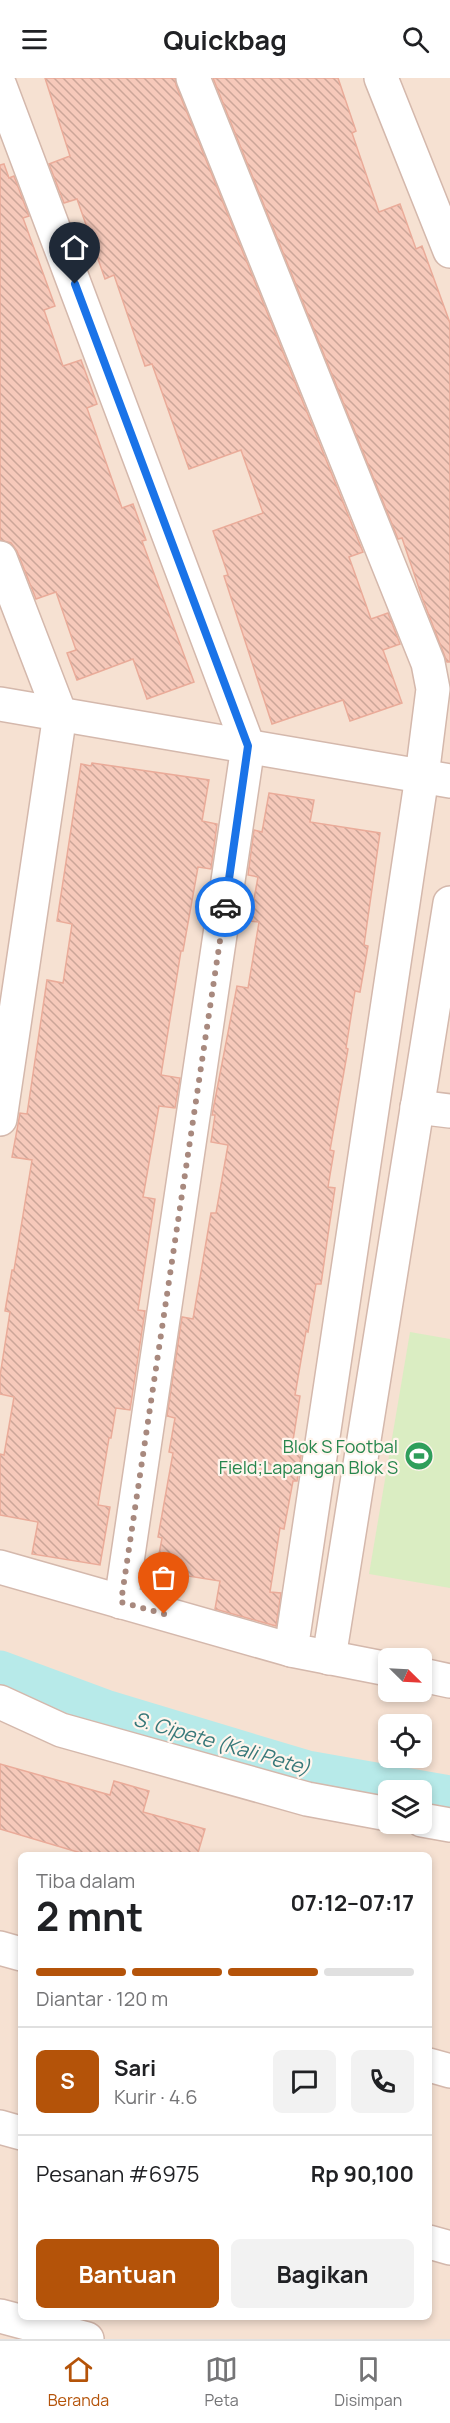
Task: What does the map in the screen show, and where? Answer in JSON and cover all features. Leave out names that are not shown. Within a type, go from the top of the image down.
[{"type":"street","points":[[193,78],[428,663],[433,689],[436,778],[291,1650]]},
{"type":"street","points":[[381,78],[450,251]]},
{"type":"street","points":[[0,86],[248,746],[121,1602]]},
{"type":"street","points":[[0,558],[60,714],[0,1119]]},
{"type":"street","points":[[0,704],[436,778]]},
{"type":"street","points":[[329,1658],[450,903]]},
{"type":"street","points":[[417,1107],[450,1111]]},
{"type":"street","points":[[0,1567],[291,1650],[378,1667]]},
{"type":"street","points":[[432,1677],[450,1681]]},
{"type":"street","points":[[0,1702],[61,1730],[307,1799],[378,1812]]},
{"type":"street","points":[[432,1822],[450,1825]]},
{"type":"street","points":[[0,1948],[18,1953]]},
{"type":"street","points":[[432,2066],[450,2071]]},
{"type":"street","points":[[0,2127],[18,2132]]},
{"type":"street","points":[[432,2243],[450,2248]]},
{"type":"street","points":[[0,2316],[87,2339]]},
{"type":"shaded area","points":[[0,78],[450,78],[450,2339],[0,2339]]},
{"type":"green space","name":"Blok S Footbal Field;Lapangan Blok S","points":[[410,1332],[450,1339],[450,1588],[369,1574]]},
{"type":"building","points":[[45,78],[175,78],[363,552],[349,557],[371,619],[388,613],[400,644],[383,650],[402,703],[350,721],[343,700],[272,724],[224,576],[228,575],[213,531],[263,513],[241,450],[189,469],[152,364],[145,366],[114,275],[105,279],[77,199],[64,203],[49,164],[70,156]]},
{"type":"building","points":[[213,78],[338,78],[356,131],[352,133],[379,212],[400,204],[416,249],[422,246],[450,323],[450,662],[447,662],[402,538],[398,539]]},
{"type":"building","points":[[4,164],[9,178],[14,176],[29,216],[23,218],[55,306],[44,310],[63,366],[81,360],[97,404],[87,408],[122,508],[133,504],[146,540],[142,541],[194,682],[147,699],[133,659],[77,680],[67,653],[76,650],[56,592],[36,599],[17,551],[11,543],[0,540],[0,165]]},
{"type":"building","points":[[92,763],[209,780],[202,821],[217,824],[211,869],[198,867],[183,951],[181,951],[161,1075],[180,1078],[175,1108],[159,1106],[143,1197],[155,1199],[138,1310],[145,1311],[130,1410],[116,1408],[111,1438],[109,1438],[98,1505],[110,1507],[100,1565],[32,1554],[38,1522],[0,1515],[0,1454],[4,1455],[14,1397],[0,1394],[0,1376],[10,1312],[5,1311],[32,1160],[12,1157],[20,1113],[27,1114],[47,980],[63,983],[72,924],[57,921],[81,764],[91,766]]},
{"type":"building","points":[[269,793],[314,800],[310,822],[380,833],[364,945],[368,946],[360,992],[355,991],[346,1048],[348,1049],[330,1150],[334,1151],[328,1187],[335,1188],[321,1284],[316,1284],[295,1395],[300,1396],[292,1447],[302,1449],[297,1481],[293,1481],[284,1529],[280,1528],[270,1592],[281,1593],[276,1626],[215,1609],[220,1581],[156,1571],[162,1538],[158,1537],[173,1453],[169,1452],[175,1418],[167,1416],[182,1317],[193,1319],[211,1213],[216,1213],[228,1145],[211,1142],[215,1115],[212,1115],[237,986],[248,988],[259,922],[250,921],[258,877],[248,875],[254,830],[262,832]]},
{"type":"building","points":[[0,1764],[110,1795],[114,1781],[149,1791],[143,1812],[205,1829],[198,1852],[78,1852],[0,1829]]},
{"type":"waterway","name":"S. Cipete (Kali Pete)","points":[[0,1670],[108,1710],[307,1770],[450,1795]]},
{"type":"way so far","points":[[164,1614],[121,1602],[225,907]]},
{"type":"place","name":"Blok S Footbal Field;Lapangan Blok S","points":[[419,1456]]},
{"type":"route","points":[[75,284],[248,746],[225,907]]}]
